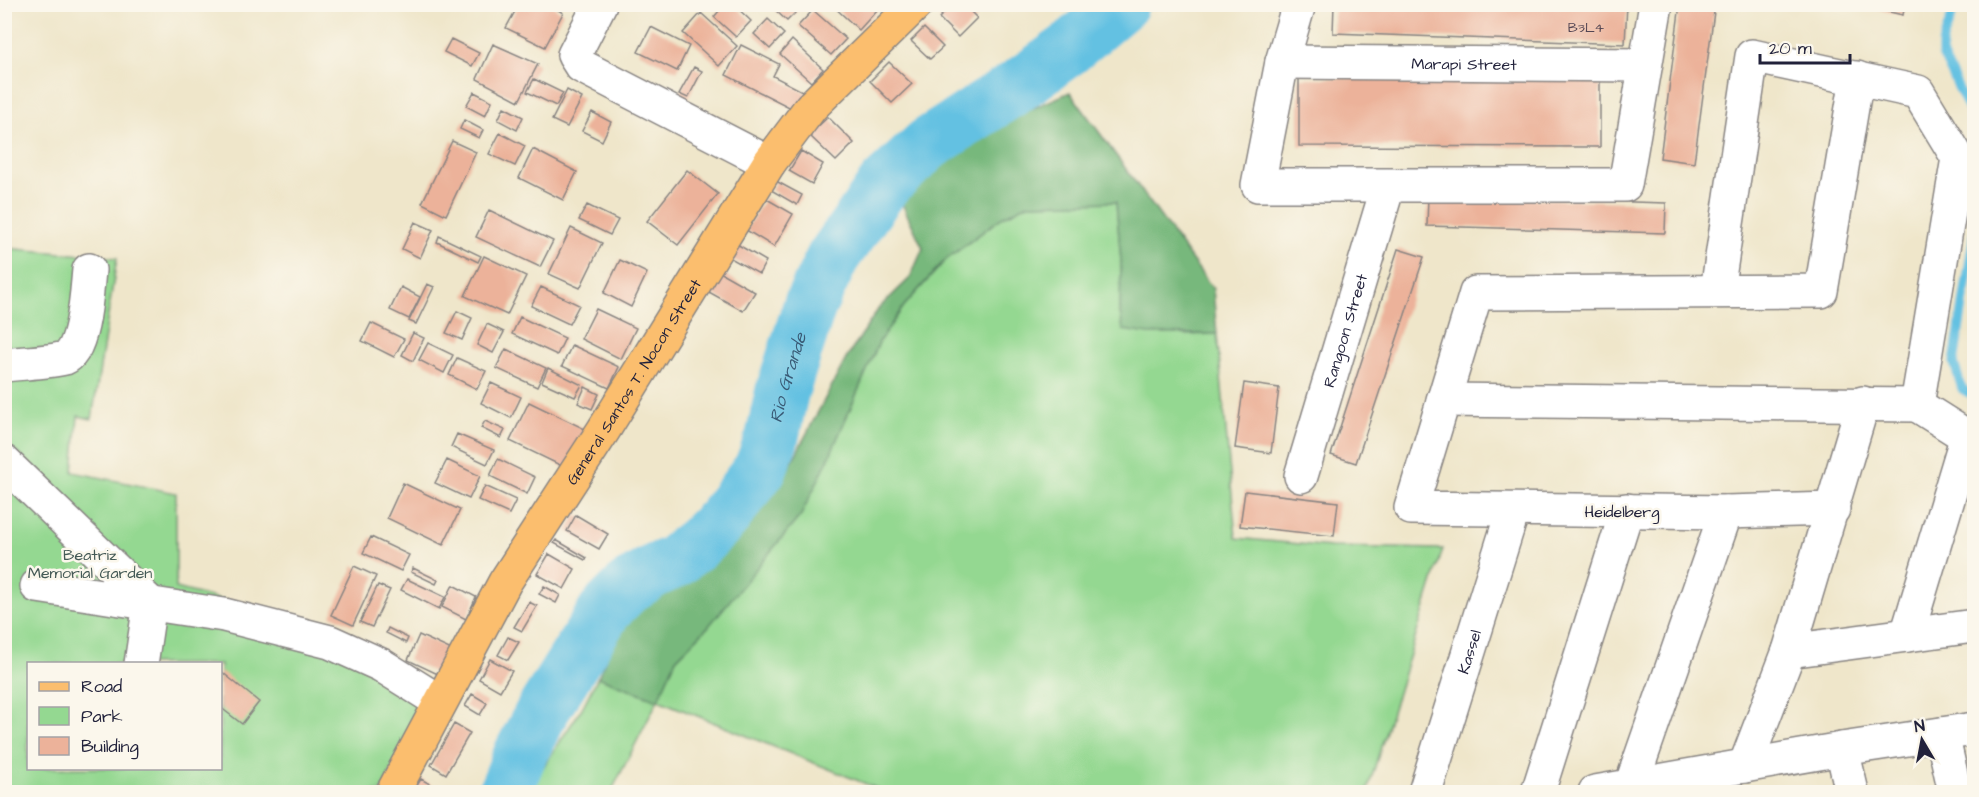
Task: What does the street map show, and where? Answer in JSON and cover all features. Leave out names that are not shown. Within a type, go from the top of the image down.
[{"type":"main road","name":"General Santos T. Nocon Street","points":[[393,792],[505,582],[603,430],[769,163],[811,107],[916,4]]},
{"type":"street","points":[[600,4],[574,55],[581,66],[769,163]]},
{"type":"street","points":[[1299,4],[1282,62],[1258,185],[1625,185],[1656,4]]},
{"type":"street","points":[[1717,291],[1752,56],[1918,92],[1958,158],[1917,405]]},
{"type":"street","name":"Marapi Street","points":[[1282,62],[1645,65]]},
{"type":"street","points":[[1857,78],[1821,291],[1476,293],[1443,400],[1917,405],[1971,439],[1907,635]]},
{"type":"street","name":"Rangoon Street","points":[[1301,476],[1388,186]]},
{"type":"street","points":[[4,365],[66,357],[74,350],[85,304],[89,270]]},
{"type":"street","name":"Heidelberg","points":[[1443,400],[1411,508],[1726,512],[1833,509]]},
{"type":"street","points":[[1745,766],[1789,651],[1863,403]]},
{"type":"street","points":[[4,462],[150,603]]},
{"type":"street","name":"Kassel","points":[[1425,792],[1513,510]]},
{"type":"street","points":[[1538,792],[1627,510]]},
{"type":"street","points":[[1631,786],[1726,512]]},
{"type":"street","points":[[37,586],[224,615],[330,642],[381,665],[440,702]]},
{"type":"street","points":[[141,662],[150,603]]},
{"type":"street","points":[[1789,651],[1974,626]]},
{"type":"street","points":[[1595,792],[1842,749],[1974,729]]},
{"type":"street","points":[[1942,734],[1955,792]]},
{"type":"street","points":[[1842,749],[1852,792]]},
{"type":"green space","points":[[1070,92],[1213,289],[1217,334],[1149,334],[1123,330],[1120,313],[1121,261],[1116,202],[1028,204],[1004,216],[945,260],[904,306],[880,340],[827,462],[801,515],[708,627],[676,659],[658,700],[598,677],[627,611],[647,593],[690,569],[723,539],[754,498],[789,467],[846,359],[879,308],[910,278],[923,248],[897,193],[907,178],[979,132]]},
{"type":"green space","points":[[1116,202],[1121,261],[1120,313],[1185,335],[1217,334],[1236,538],[1331,547],[1443,549],[1367,792],[886,792],[658,700],[676,659],[708,627],[827,462],[880,340],[904,306],[946,260],[1004,216],[1028,204]]},
{"type":"green space","name":"Beatriz Memorial Garden","points":[[4,248],[117,258],[92,419],[78,416],[73,472],[176,493],[176,588],[344,632],[434,684],[381,792],[5,792]]},
{"type":"green space","points":[[598,677],[658,700],[611,792],[527,792],[582,708]]},
{"type":"building","points":[[519,4],[549,4],[563,13],[545,47],[506,28]]},
{"type":"building","points":[[725,4],[733,4],[751,21],[736,37],[714,17]]},
{"type":"building","points":[[777,4],[791,4],[798,10],[787,21],[773,8]]},
{"type":"building","points":[[831,4],[873,4],[878,9],[859,30]]},
{"type":"building","points":[[953,4],[963,4],[977,18],[958,37],[939,18]]},
{"type":"building","points":[[1334,4],[1627,4],[1625,44],[1333,33]]},
{"type":"building","points":[[1680,4],[1715,4],[1694,163],[1660,158]]},
{"type":"building","points":[[1855,4],[1905,4],[1903,15]]},
{"type":"building","points":[[813,10],[846,39],[831,55],[798,26]]},
{"type":"building","points":[[701,13],[737,46],[719,66],[683,33]]},
{"type":"building","points":[[768,19],[784,34],[770,49],[754,34]]},
{"type":"building","points":[[1974,23],[1974,42],[1969,41]]},
{"type":"building","points":[[651,27],[689,46],[677,71],[638,52]]},
{"type":"building","points":[[924,28],[943,47],[930,59],[911,41]]},
{"type":"building","points":[[451,39],[479,53],[472,66],[444,52]]},
{"type":"building","points":[[792,40],[823,69],[811,82],[780,54]]},
{"type":"building","points":[[493,44],[538,64],[519,101],[477,79]]},
{"type":"building","points":[[741,45],[779,64],[773,76],[808,94],[799,112],[726,75]]},
{"type":"building","points":[[889,62],[912,84],[892,103],[870,81]]},
{"type":"building","points":[[694,67],[702,71],[688,98],[679,94]]},
{"type":"building","points":[[1299,78],[1600,79],[1600,147],[1299,146]]},
{"type":"building","points":[[534,79],[563,93],[556,106],[527,92]]},
{"type":"building","points":[[567,90],[582,98],[567,127],[552,120]]},
{"type":"building","points":[[474,92],[492,101],[485,116],[466,106]]},
{"type":"building","points":[[504,107],[523,117],[517,130],[498,120]]},
{"type":"building","points":[[592,112],[611,122],[602,141],[582,131]]},
{"type":"building","points":[[828,117],[854,143],[836,161],[809,135]]},
{"type":"building","points":[[464,120],[483,130],[479,138],[460,129]]},
{"type":"building","points":[[500,133],[525,146],[515,166],[489,154]]},
{"type":"building","points":[[452,141],[476,152],[446,215],[422,203]]},
{"type":"building","points":[[533,149],[577,172],[563,200],[519,178]]},
{"type":"building","points":[[801,151],[823,164],[812,184],[789,171]]},
{"type":"building","points":[[687,170],[718,194],[678,245],[647,221]]},
{"type":"building","points":[[776,181],[802,195],[797,205],[771,190]]},
{"type":"building","points":[[1428,196],[1666,203],[1665,233],[1427,226]]},
{"type":"building","points":[[765,198],[793,214],[774,247],[746,230]]},
{"type":"building","points":[[587,205],[618,220],[610,235],[579,220]]},
{"type":"building","points":[[489,210],[553,241],[540,267],[476,237]]},
{"type":"building","points":[[415,222],[433,230],[420,258],[402,249]]},
{"type":"building","points":[[571,228],[602,243],[580,288],[549,274]]},
{"type":"building","points":[[439,236],[481,256],[478,262],[437,242]]},
{"type":"building","points":[[735,243],[766,261],[759,274],[727,256]]},
{"type":"building","points":[[1398,249],[1424,257],[1356,463],[1331,455]]},
{"type":"building","points":[[484,256],[526,276],[507,315],[465,296]]},
{"type":"building","points":[[620,260],[647,273],[631,307],[604,293]]},
{"type":"building","points":[[718,271],[755,292],[743,311],[707,291]]},
{"type":"building","points":[[427,284],[434,287],[416,324],[409,321]]},
{"type":"building","points":[[401,287],[420,297],[409,319],[390,310]]},
{"type":"building","points":[[541,287],[579,305],[569,324],[531,306]]},
{"type":"building","points":[[596,309],[636,328],[621,359],[581,339]]},
{"type":"building","points":[[457,311],[472,318],[462,340],[446,333]]},
{"type":"building","points":[[520,317],[565,338],[557,355],[512,334]]},
{"type":"building","points":[[371,323],[404,339],[394,357],[362,341]]},
{"type":"building","points":[[487,324],[504,332],[493,353],[477,345]]},
{"type":"building","points":[[413,333],[424,338],[413,361],[402,355]]},
{"type":"building","points":[[428,343],[453,355],[444,373],[419,360]]},
{"type":"building","points":[[572,345],[619,367],[609,388],[562,366]]},
{"type":"building","points":[[506,349],[546,368],[537,387],[496,368]]},
{"type":"building","points":[[457,358],[486,371],[477,389],[449,375]]},
{"type":"building","points":[[548,368],[582,385],[575,397],[542,382]]},
{"type":"building","points":[[491,383],[521,397],[511,418],[481,403]]},
{"type":"building","points":[[1244,383],[1279,388],[1271,453],[1235,448]]},
{"type":"building","points":[[585,387],[599,394],[592,409],[578,403]]},
{"type":"building","points":[[529,402],[587,430],[568,469],[510,441]]},
{"type":"building","points":[[485,421],[505,430],[501,438],[481,428]]},
{"type":"building","points":[[457,434],[494,450],[487,464],[451,447]]},
{"type":"building","points":[[498,459],[535,477],[527,494],[490,476]]},
{"type":"building","points":[[447,460],[480,476],[469,499],[435,483]]},
{"type":"building","points":[[403,483],[460,510],[443,545],[387,518]]},
{"type":"building","points":[[485,486],[516,500],[509,514],[478,500]]},
{"type":"building","points":[[1245,491],[1338,502],[1334,536],[1240,526]]},
{"type":"building","points":[[576,515],[608,534],[599,549],[567,531]]},
{"type":"building","points":[[371,537],[409,555],[401,571],[363,553]]},
{"type":"building","points":[[556,540],[587,558],[585,560],[554,543]]},
{"type":"building","points":[[549,554],[575,569],[564,589],[537,574]]},
{"type":"building","points":[[354,566],[376,576],[353,625],[331,615]]},
{"type":"building","points":[[413,568],[438,580],[436,584],[411,572]]},
{"type":"building","points":[[407,579],[445,597],[439,609],[401,590]]},
{"type":"building","points":[[378,585],[390,590],[372,627],[360,622]]},
{"type":"building","points":[[453,585],[476,597],[466,619],[442,607]]},
{"type":"building","points":[[544,586],[560,595],[556,603],[539,594]]},
{"type":"building","points":[[529,602],[537,606],[522,631],[514,627]]},
{"type":"building","points":[[388,628],[408,638],[406,643],[386,633]]},
{"type":"building","points":[[419,635],[456,652],[444,677],[408,660]]},
{"type":"building","points":[[508,637],[519,642],[508,660],[498,655]]},
{"type":"building","points":[[490,659],[512,671],[500,691],[479,679]]},
{"type":"building","points":[[222,672],[259,702],[242,724],[222,709]]},
{"type":"building","points":[[472,694],[487,703],[480,715],[465,706]]},
{"type":"building","points":[[454,724],[470,733],[446,774],[431,765]]},
{"type":"building","points":[[421,779],[444,792],[421,792],[415,789]]},
{"type":"waterway","name":"Rio Grande","points":[[505,792],[521,752],[543,710],[606,609],[628,587],[674,562],[700,541],[722,519],[760,469],[772,438],[782,392],[810,305],[833,257],[884,185],[928,144],[1018,86],[1069,49],[1122,4]]},
{"type":"waterway","points":[[1956,4],[1942,43],[1942,54],[1974,120]]},
{"type":"waterway","points":[[1974,233],[1954,363],[1962,389],[1974,396]]}]
